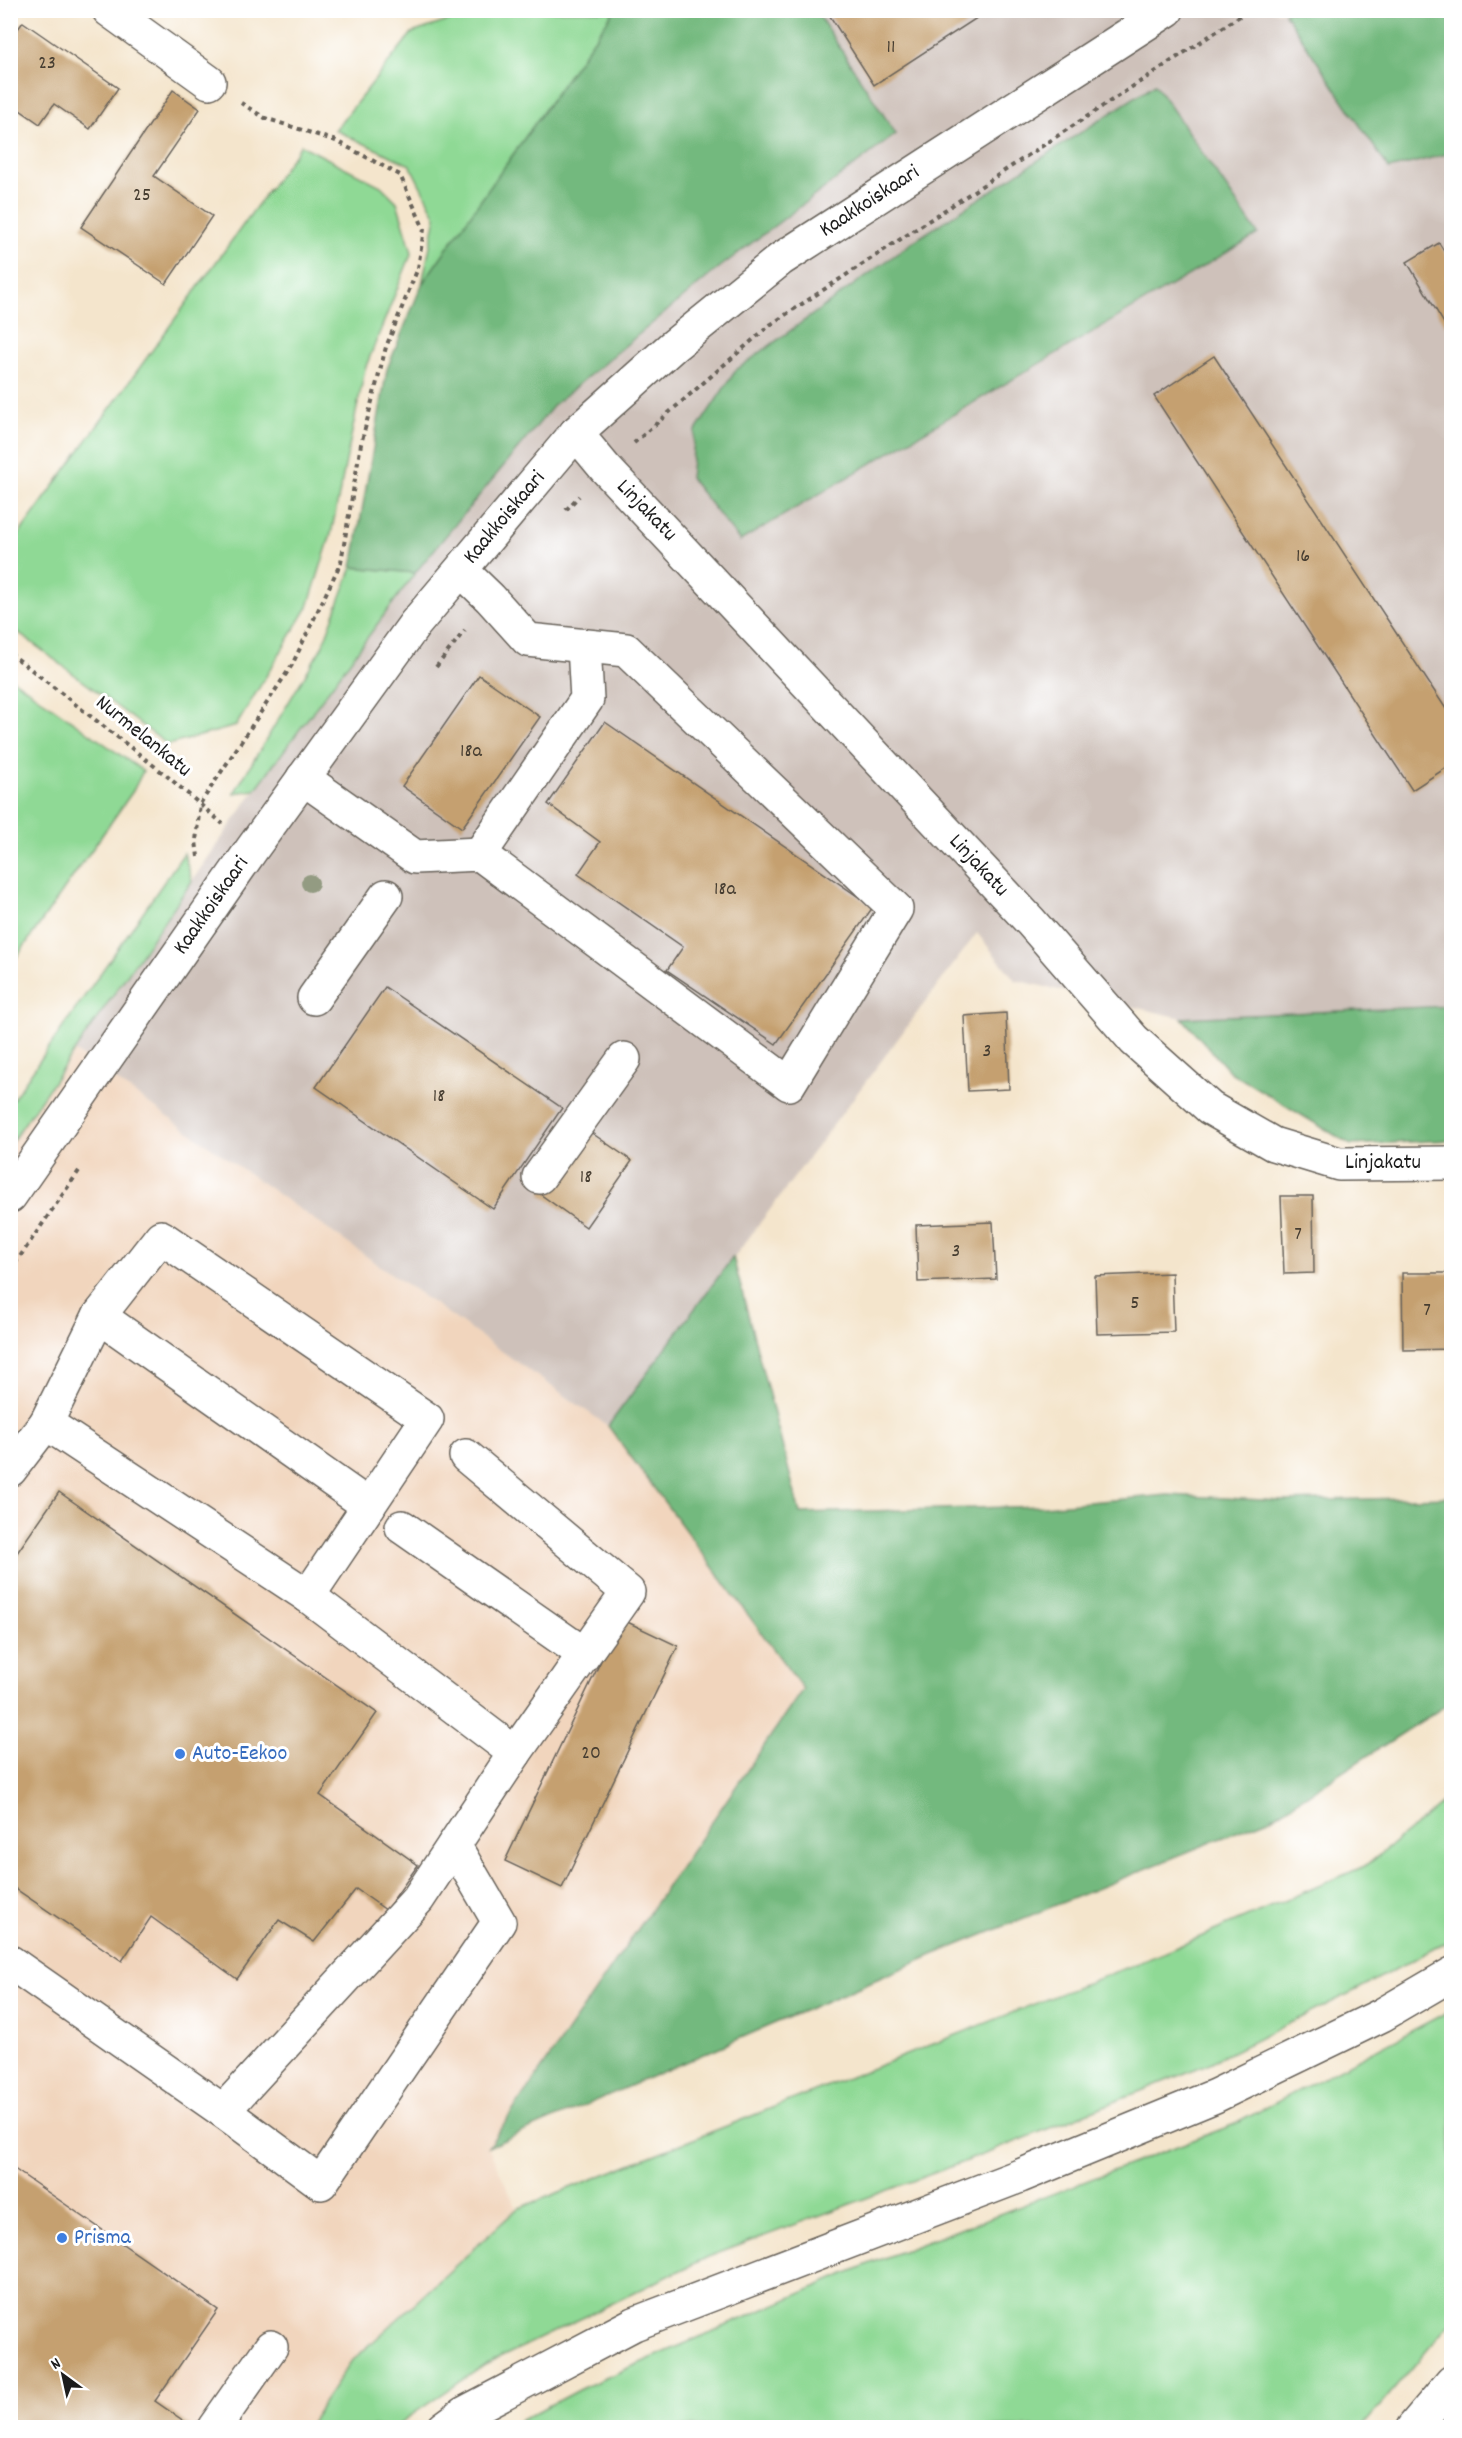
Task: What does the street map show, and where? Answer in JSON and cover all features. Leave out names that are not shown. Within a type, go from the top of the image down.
[{"type":"main road","points":[[109,10],[209,82]]},
{"type":"main road","name":"Kaakkoiskaari","points":[[10,1196],[252,849],[415,624],[576,433],[672,347],[781,259],[1167,10]]},
{"type":"main road","name":"Linjakatu","points":[[576,433],[605,468],[1031,922],[1134,1040],[1210,1108],[1273,1144],[1339,1164],[1452,1163]]},
{"type":"main road","points":[[303,778],[415,857],[480,854],[789,1084],[896,909],[626,650],[528,640],[461,570]]},
{"type":"main road","points":[[480,854],[587,699],[584,646]]},
{"type":"main road","points":[[314,998],[386,896]]},
{"type":"main road","points":[[539,1177],[624,1059]]},
{"type":"main road","points":[[10,1470],[46,1423],[99,1316],[161,1237],[427,1419],[308,1596]]},
{"type":"main road","points":[[99,1316],[369,1506]]},
{"type":"main road","points":[[46,1423],[308,1596],[515,1753]]},
{"type":"main road","points":[[223,2111],[418,1899],[515,1753],[628,1592],[466,1456]]},
{"type":"main road","points":[[402,1527],[584,1654]]},
{"type":"main road","points":[[10,1962],[223,2111],[321,2183],[499,1922],[454,1845]]},
{"type":"main road","points":[[444,2427],[463,2414],[634,2324],[1020,2176],[1215,2096],[1382,2015],[1452,1974]]},
{"type":"main road","points":[[214,2427],[271,2347]]},
{"type":"main road","points":[[1413,2427],[1452,2382]]},
{"type":"path","points":[[560,516],[605,468],[770,325],[1250,10]]},
{"type":"path","points":[[209,82],[266,118],[336,141],[400,175],[424,229],[418,268],[386,347],[361,444],[341,562],[292,665],[200,804],[196,841],[199,866],[227,885]]},
{"type":"path","points":[[434,669],[490,598]]},
{"type":"path","name":"Nurmelankatu","points":[[10,653],[200,804],[252,849]]},
{"type":"path","points":[[10,1271],[82,1167]]},
{"type":"shaded area","points":[[816,11],[1451,11],[1451,1006],[1182,1018],[1015,980],[977,933],[608,1426],[74,1051],[255,790],[415,573],[555,404],[720,267],[896,134]]},
{"type":"shaded area","points":[[74,1051],[608,1426],[803,1689],[488,2147],[517,2209],[350,2363],[307,2427],[11,2428],[10,1143]]},
{"type":"green space","points":[[477,11],[614,11],[422,284],[436,217],[410,165],[335,130],[412,33]]},
{"type":"green space","points":[[614,11],[816,11],[896,134],[720,267],[555,404],[415,573],[352,567],[387,369],[422,284]]},
{"type":"green space","points":[[1451,11],[1451,153],[1389,169],[1284,12]]},
{"type":"green space","points":[[1155,84],[1258,234],[740,541],[690,478],[695,432],[736,370],[917,239]]},
{"type":"green space","points":[[301,145],[381,186],[397,202],[412,252],[365,369],[331,534],[308,607],[236,726],[168,745],[11,627],[11,545]]},
{"type":"green space","points":[[352,567],[415,573],[255,790],[234,793],[322,647]]},
{"type":"green space","points":[[11,678],[143,771],[133,791],[11,965]]},
{"type":"green space","points":[[184,853],[192,881],[11,1143],[11,1102]]},
{"type":"green space","points":[[1451,1006],[1451,1140],[1351,1145],[1230,1072],[1182,1018]]},
{"type":"green space","points":[[733,1257],[800,1513],[1044,1506],[1168,1495],[1281,1501],[1451,1497],[1451,1702],[1271,1818],[933,1955],[488,2147],[803,1689],[608,1426]]},
{"type":"green space","points":[[1451,1796],[1451,1940],[1210,2063],[993,2151],[708,2257],[485,2365],[394,2427],[307,2427],[350,2363],[517,2209],[1163,1953],[1367,1865]]},
{"type":"green space","points":[[1451,2010],[1451,2322],[1362,2427],[508,2427],[580,2389],[866,2265],[1235,2124]]},
{"type":"building","points":[[826,10],[989,10],[874,85]]},
{"type":"building","points":[[23,22],[118,88],[90,129],[54,104],[40,124],[10,103],[10,40]]},
{"type":"building","points":[[173,90],[200,109],[154,176],[212,216],[166,284],[81,227]]},
{"type":"building","points":[[1439,243],[1452,264],[1452,320],[1445,325],[1407,262]]},
{"type":"building","points":[[1214,356],[1452,718],[1452,764],[1412,790],[1154,396]]},
{"type":"building","points":[[479,675],[540,717],[462,828],[402,786]]},
{"type":"building","points":[[605,722],[873,907],[776,1044],[667,970],[683,947],[578,874],[600,842],[548,804]]},
{"type":"building","points":[[385,987],[562,1108],[493,1209],[316,1087]]},
{"type":"building","points":[[1006,1013],[1009,1089],[968,1091],[964,1016]]},
{"type":"building","points":[[586,1129],[632,1161],[586,1227],[540,1194]]},
{"type":"building","points":[[1281,1196],[1313,1196],[1314,1273],[1284,1274]]},
{"type":"building","points":[[993,1222],[996,1279],[918,1282],[916,1225]]},
{"type":"building","points":[[1172,1273],[1174,1332],[1097,1334],[1095,1276]]},
{"type":"building","points":[[1402,1273],[1452,1273],[1452,1349],[1403,1350]]},
{"type":"building","name":"Auto-Eekoo","points":[[59,1492],[377,1713],[320,1795],[418,1865],[386,1910],[356,1889],[314,1942],[279,1920],[237,1979],[151,1917],[122,1961],[10,1885],[10,1563]]},
{"type":"building","points":[[621,1619],[678,1646],[562,1888],[505,1861]]},
{"type":"building","name":"Prisma","points":[[10,2166],[218,2310],[155,2401],[194,2428],[10,2428]]},
{"type":"place","name":"Auto-Eekoo","points":[[180,1754]]},
{"type":"place","name":"Prisma","points":[[62,2238]]}]
